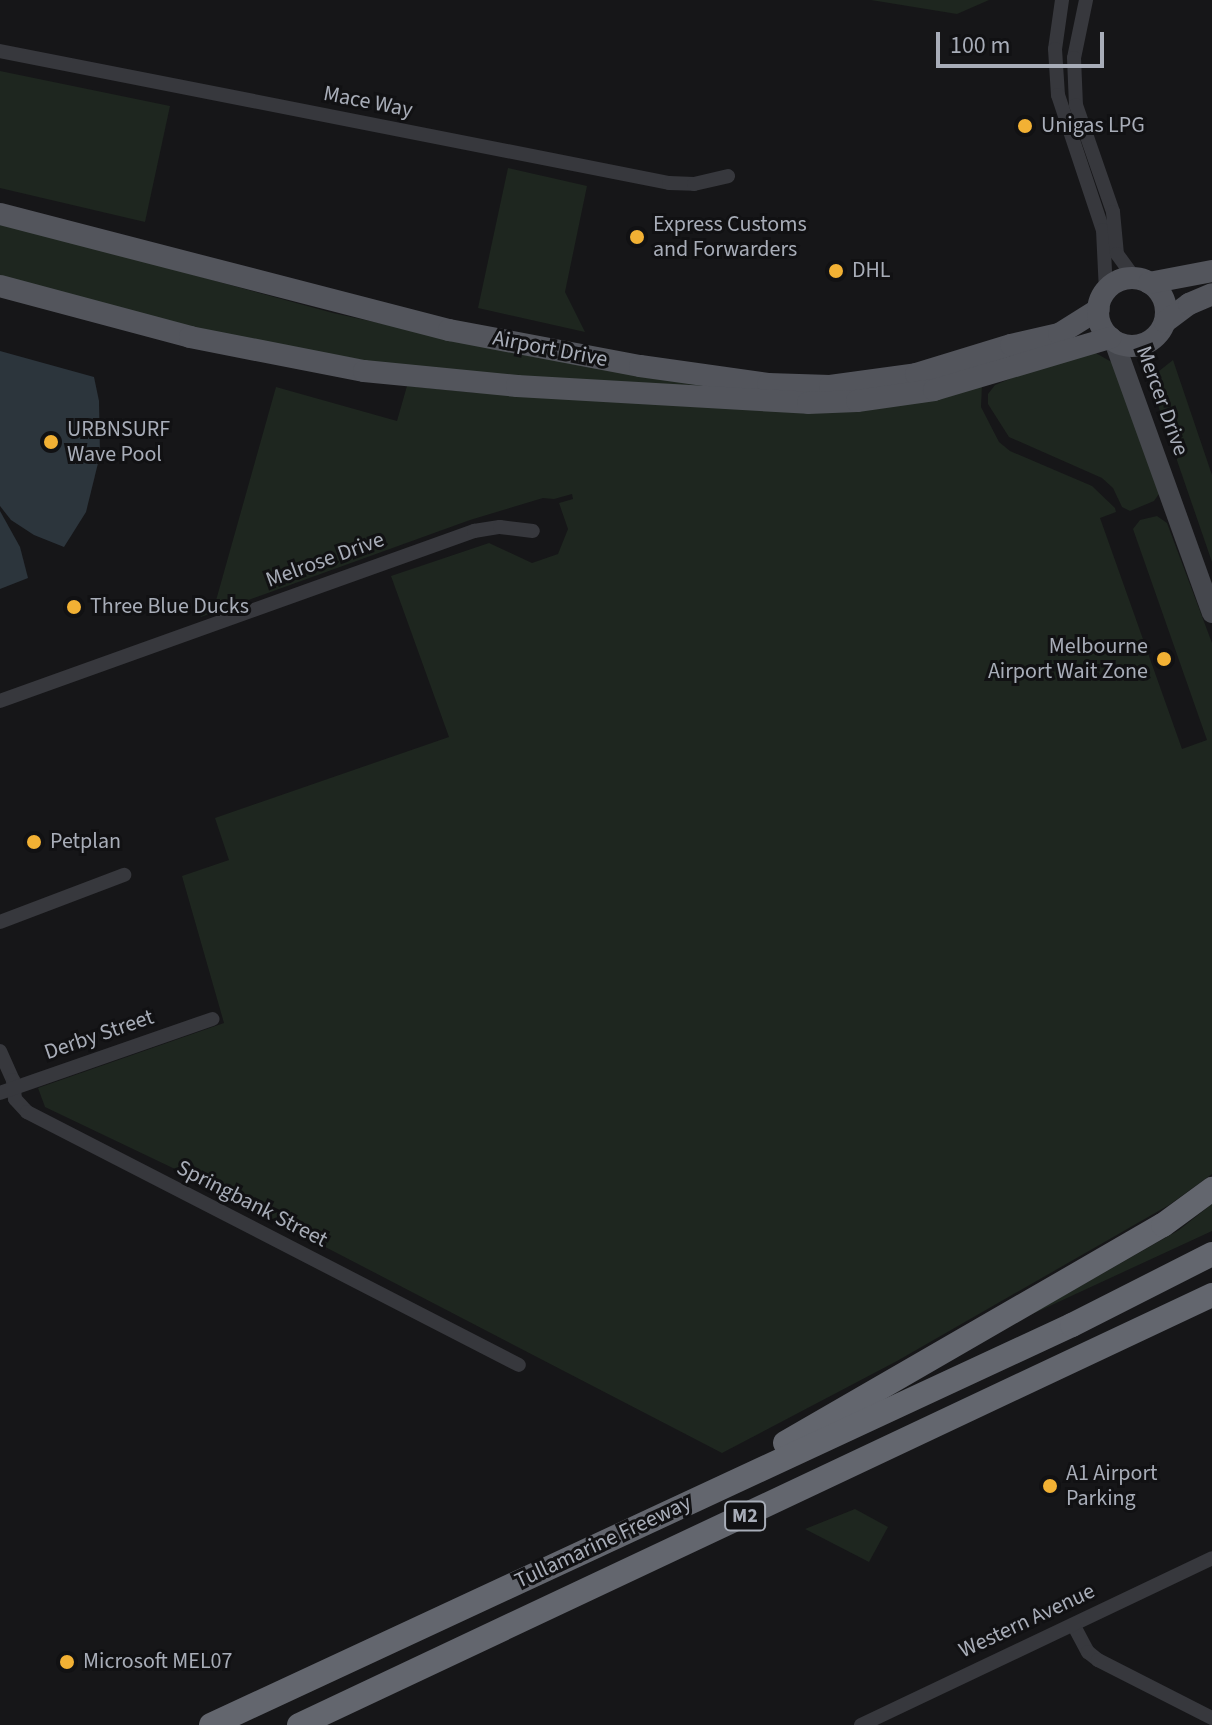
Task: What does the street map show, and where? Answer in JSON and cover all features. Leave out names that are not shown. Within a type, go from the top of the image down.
[{"type":"highway","points":[[680,1506],[906,1371],[1163,1225],[1212,1189]]},
{"type":"highway","name":"Tullamarine Freeway","points":[[211,1725],[1072,1325],[1212,1254]]},
{"type":"highway","name":"Tullamarine Freeway","points":[[299,1725],[1212,1295]]},
{"type":"main road","name":"Airport Drive","points":[[0,214],[449,330],[640,366],[768,384],[844,385],[916,374],[1011,345],[1063,333],[1102,300]]},
{"type":"main road","points":[[1212,271],[1142,281],[1124,280],[1102,300],[1100,322],[1112,340],[1128,346],[1147,343],[1165,322],[1189,304],[1212,294]]},
{"type":"main road","points":[[1142,281],[1163,300],[1165,322]]},
{"type":"main road","name":"Airport Drive","points":[[0,286],[190,337],[364,371],[492,385],[808,403],[857,401],[934,390],[1112,340]]},
{"type":"street","points":[[1062,0],[1055,49],[1058,95],[1103,230],[1102,300]]},
{"type":"street","points":[[1086,0],[1074,58],[1076,105],[1113,212],[1117,254],[1142,281]]},
{"type":"street","name":"Mace Way","points":[[0,51],[669,183],[694,184],[728,176]]},
{"type":"street","name":"Mercer Drive","points":[[1112,340],[1212,613]]},
{"type":"street","name":"Melrose Drive","points":[[0,701],[474,531],[500,527],[533,531]]},
{"type":"street","points":[[0,922],[124,875]]},
{"type":"street","name":"Derby Street","points":[[7,1090],[212,1019]]},
{"type":"street","name":"Springbank Street","points":[[0,1051],[7,1090],[19,1105],[37,1118],[519,1365]]},
{"type":"street","name":"Western Avenue","points":[[861,1725],[1212,1558]]},
{"type":"street","points":[[1074,1626],[1088,1652],[1098,1660],[1212,1718]]},
{"type":"shaded area","points":[[871,0],[989,0],[957,14]]},
{"type":"shaded area","points":[[0,71],[170,106],[145,222],[0,188]]},
{"type":"shaded area","points":[[508,168],[587,186],[565,292],[585,332],[478,308]]},
{"type":"shaded area","points":[[0,222],[333,313],[471,343],[725,388],[724,395],[406,368],[209,332],[0,278]]},
{"type":"shaded area","name":"URBNSURF Wave Pool","points":[[0,351],[94,377],[99,401],[100,455],[86,512],[64,547],[34,535],[11,520],[0,506]]},
{"type":"shaded area","points":[[1094,352],[1115,364],[1161,491],[1154,501],[1130,511],[1122,507],[1113,488],[1102,478],[1009,437],[988,404],[988,394],[995,385],[1058,359]]},
{"type":"shaded area","points":[[1173,360],[1212,475],[1212,562],[1149,379]]},
{"type":"shaded area","points":[[982,384],[981,407],[999,442],[1010,451],[1092,486],[1115,508],[1116,512],[1100,518],[1182,749],[1207,740],[1133,529],[1140,520],[1157,516],[1167,523],[1212,643],[1212,1174],[1169,1205],[897,1361],[722,1453],[177,1170],[45,1107],[38,1088],[224,1023],[182,876],[229,860],[215,818],[449,737],[391,576],[489,543],[532,563],[558,554],[568,529],[559,503],[573,499],[572,494],[554,499],[543,498],[470,520],[201,617],[197,611],[215,604],[276,387],[397,421],[407,386],[478,393]]},
{"type":"shaded area","points":[[0,511],[20,547],[28,578],[0,589]]},
{"type":"shaded area","points":[[1212,1204],[1212,1231],[1028,1316],[1179,1230]]},
{"type":"shaded area","points":[[855,1509],[888,1527],[869,1562],[805,1529]]},
{"type":"place","name":"Unigas LPG","points":[[1025,126]]},
{"type":"place","name":"Express Customs and Forwarders","points":[[637,237]]},
{"type":"place","name":"DHL","points":[[836,271]]},
{"type":"place","name":"URBNSURF Wave Pool","points":[[51,442]]},
{"type":"place","name":"Three Blue Ducks","points":[[74,607]]},
{"type":"place","name":"Melbourne Airport Wait Zone","points":[[1164,659]]},
{"type":"place","name":"Petplan","points":[[34,842]]},
{"type":"place","name":"A1 Airport Parking","points":[[1050,1486]]},
{"type":"place","name":"Microsoft MEL07","points":[[67,1662]]}]
